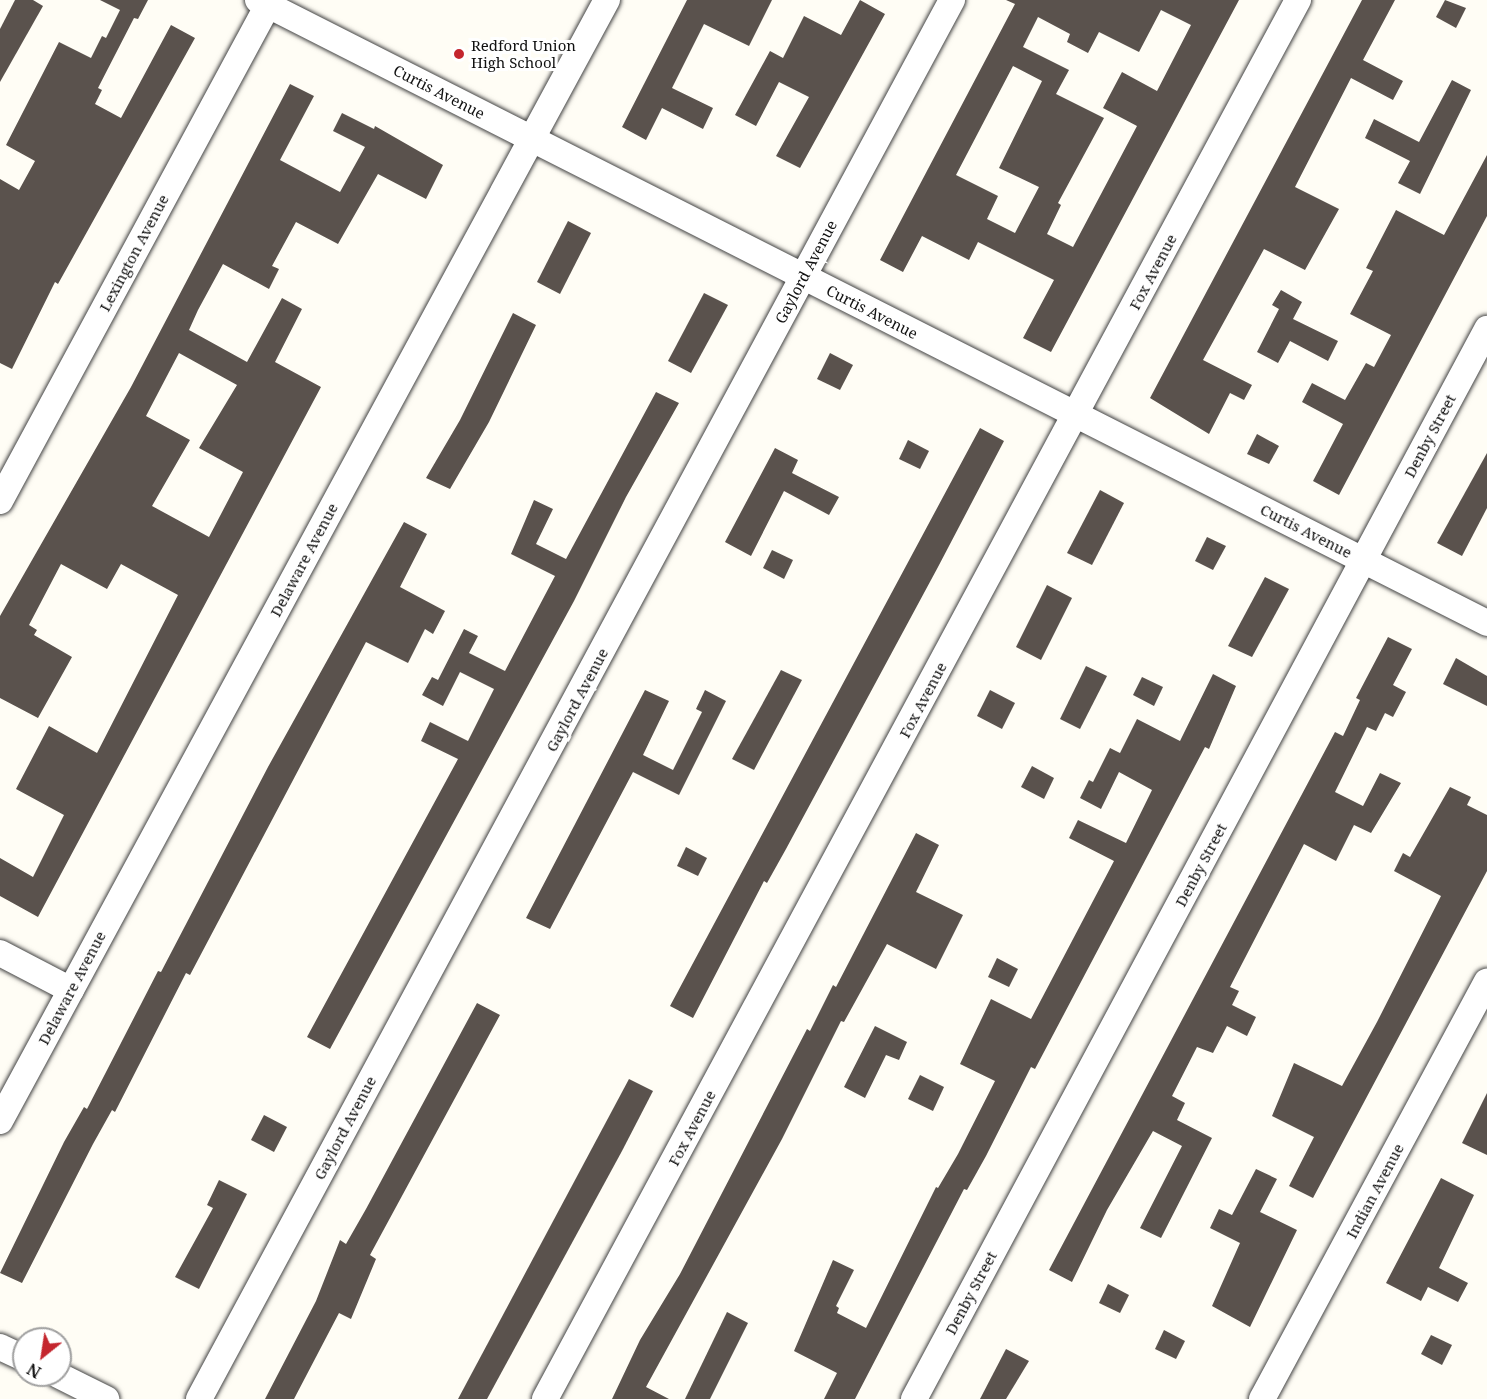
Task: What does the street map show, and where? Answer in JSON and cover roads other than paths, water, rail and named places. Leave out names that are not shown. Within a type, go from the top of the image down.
[{"type":"street","name":"Delaware Avenue","points":[[0,1120],[608,0]]},
{"type":"street","name":"Gaylord Avenue","points":[[199,1399],[952,0]]},
{"type":"street","name":"Fox Avenue","points":[[546,1399],[1077,415],[1298,0]]},
{"type":"street","name":"Curtis Avenue","points":[[263,3],[1487,623]]},
{"type":"street","name":"Lexington Avenue","points":[[0,501],[263,3]]},
{"type":"street","name":"Denby Street","points":[[914,1399],[1487,329]]},
{"type":"street","points":[[0,952],[70,990]]},
{"type":"street","name":"Indian Avenue","points":[[1262,1399],[1487,982]]},
{"type":"street","points":[[72,1382],[106,1399]]},
{"type":"place","name":"Redford Union High School","points":[[459,54]]}]
